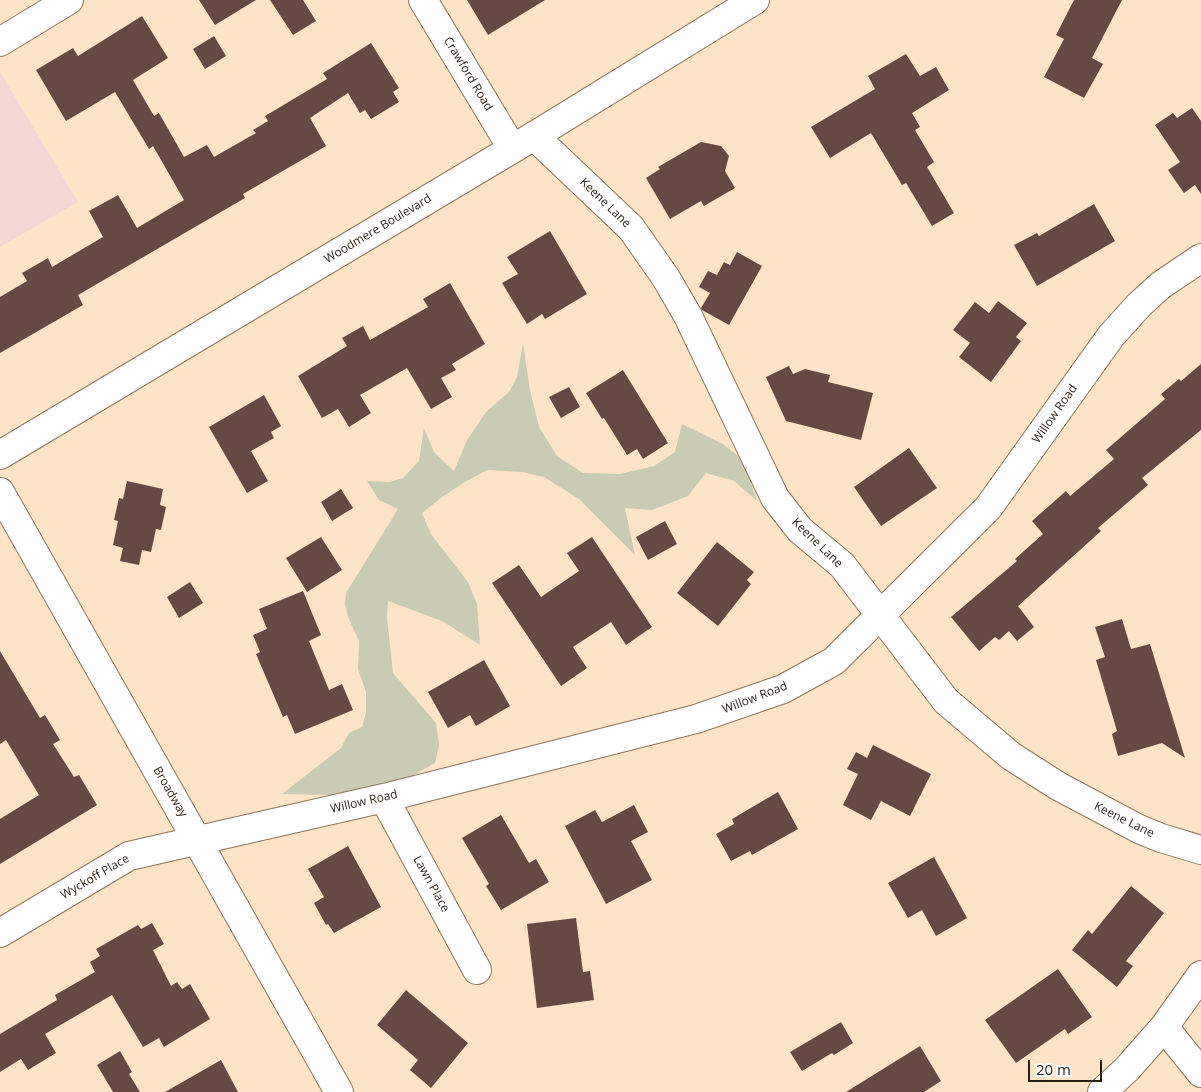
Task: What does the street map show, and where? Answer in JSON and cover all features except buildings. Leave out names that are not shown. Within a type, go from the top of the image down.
[{"type":"street","points":[[0,42],[69,0]]},
{"type":"street","name":"Crawford Road","points":[[423,0],[523,142]]},
{"type":"street","name":"Woodmere Boulevard","points":[[0,455],[523,142],[754,0]]},
{"type":"street","name":"Keene Lane","points":[[523,142],[615,212],[631,228],[666,278],[688,316],[775,498],[800,530],[842,565],[946,701],[1011,756],[1058,786],[1139,829],[1201,850]]},
{"type":"street","name":"Willow Road","points":[[198,840],[384,798],[696,719],[784,689],[834,661],[988,508],[1111,336],[1139,305],[1162,285],[1201,258]]},
{"type":"street","name":"Broadway","points":[[0,492],[339,1092]]},
{"type":"street","name":"Lawn Place","points":[[384,798],[478,970]]},
{"type":"street","name":"Wyckoff Place","points":[[0,933],[129,856],[198,840]]},
{"type":"street","points":[[1102,1092],[1127,1069],[1164,1027],[1201,975]]},
{"type":"street","points":[[1164,1027],[1201,1073]]},
{"type":"shaded area","points":[[0,72],[78,202],[0,247]]},
{"type":"green space","points":[[523,343],[530,390],[539,427],[557,456],[583,473],[620,474],[654,466],[675,452],[682,424],[723,444],[744,461],[757,501],[734,481],[706,473],[688,496],[652,510],[625,508],[635,555],[579,499],[544,477],[522,472],[487,470],[465,482],[422,513],[431,534],[468,582],[477,604],[480,645],[442,621],[388,601],[387,617],[393,673],[436,723],[439,745],[435,763],[412,776],[380,789],[329,795],[282,794],[341,748],[349,733],[362,727],[366,713],[366,692],[358,669],[359,641],[348,617],[345,604],[346,593],[398,509],[379,500],[367,481],[389,482],[403,478],[419,461],[424,428],[434,452],[454,471],[467,440],[486,412],[509,392],[517,377]]}]
